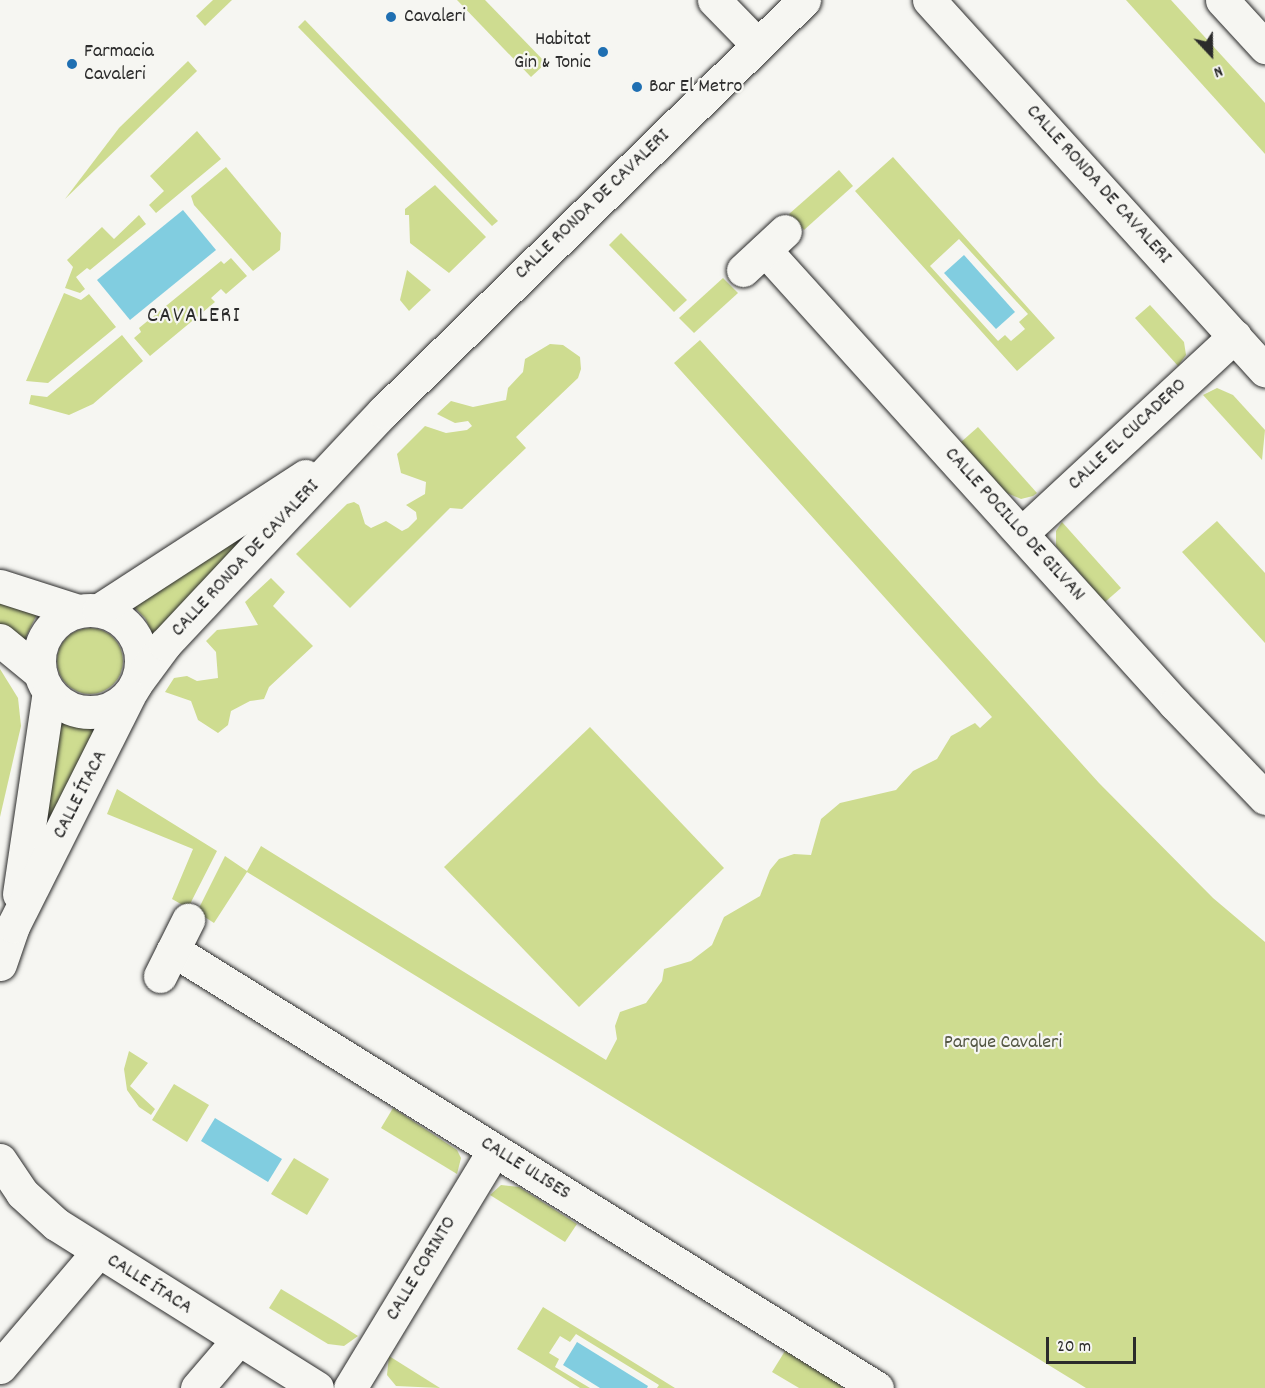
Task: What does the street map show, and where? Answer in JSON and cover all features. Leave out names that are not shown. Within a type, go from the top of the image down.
[{"type":"street","points":[[714,0],[757,44]]},
{"type":"street","name":"CALLE RONDA DE CAVALERI","points":[[133,688],[165,644],[382,412],[804,0]]},
{"type":"street","name":"CALLE RONDA DE CAVALERI","points":[[929,0],[1265,370]]},
{"type":"street","points":[[1222,0],[1265,47]]},
{"type":"street","name":"CALLE POCILLO DE GILVAN","points":[[764,251],[1265,798]]},
{"type":"street","name":"CALLE EL CUCADERO","points":[[1022,533],[1235,336]]},
{"type":"street","name":"CALLE RONDA DE CAVALERI","points":[[89,610],[297,482],[382,412]]},
{"type":"street","points":[[0,586],[118,617],[137,639],[141,653],[133,688],[117,705],[93,712],[69,708],[0,640]]},
{"type":"street","points":[[44,683],[40,653],[46,634],[60,620],[89,610]]},
{"type":"street","name":"CALLE ÍTACA","points":[[13,926],[44,683]]},
{"type":"street","name":"CALLE ÍTACA","points":[[0,964],[13,926],[133,688]]},
{"type":"street","name":"CALLE ULISES","points":[[188,920],[166,963],[494,1150],[877,1388]]},
{"type":"street","name":"CALLE CORINTO","points":[[350,1388],[494,1150]]},
{"type":"street","name":"CALLE ÍTACA","points":[[0,1160],[22,1193],[56,1224],[97,1253],[316,1388]]},
{"type":"street","points":[[0,1367],[97,1253]]},
{"type":"street","points":[[197,1388],[238,1340]]},
{"type":"green space","points":[[213,0],[232,0],[205,26],[196,16]]},
{"type":"green space","points":[[457,0],[485,0],[546,63],[531,77]]},
{"type":"green space","points":[[1126,0],[1171,0],[1265,103],[1265,154]]},
{"type":"green space","points":[[305,20],[498,221],[492,226],[298,27]]},
{"type":"green space","points":[[188,61],[197,71],[65,199],[119,128]]},
{"type":"green space","points":[[197,131],[221,159],[156,213],[149,205],[164,191],[150,176]]},
{"type":"green space","points":[[893,157],[1055,338],[1017,371],[855,191]],"holes":[[[959,239],[1028,314],[1019,322],[1025,329],[1011,341],[1005,335],[998,341],[930,266]]]},
{"type":"green space","points":[[226,167],[281,233],[280,250],[253,271],[194,205],[191,196]]},
{"type":"green space","points":[[839,170],[853,186],[804,230],[789,214]]},
{"type":"green space","points":[[435,185],[486,237],[449,273],[410,243],[409,215],[405,215],[405,209]]},
{"type":"green space","points":[[139,215],[146,224],[90,270],[87,268],[76,277],[85,289],[80,293],[65,288],[73,267],[67,260],[102,227],[114,239]]},
{"type":"green space","points":[[621,233],[687,300],[674,312],[609,245]]},
{"type":"green space","points":[[231,258],[247,276],[226,294],[221,289],[211,298],[215,302],[150,356],[134,338],[141,332],[139,328],[221,261],[224,264]]},
{"type":"green space","points":[[407,270],[431,290],[409,311],[400,300]]},
{"type":"green space","points":[[723,278],[738,293],[694,333],[679,318]]},
{"type":"green space","points":[[64,293],[81,300],[89,294],[116,327],[48,383],[26,381]]},
{"type":"green space","points":[[1150,305],[1184,342],[1186,355],[1178,366],[1135,318]]},
{"type":"green space","points":[[122,335],[143,361],[93,404],[69,415],[29,404],[31,395],[47,397]]},
{"type":"green space","name":"Parque Cavaleri","points":[[700,340],[1099,783],[1213,898],[1265,942],[1265,1388],[1086,1388],[247,872],[214,923],[197,912],[225,856],[247,871],[261,846],[606,1060],[617,1039],[615,1026],[620,1012],[646,1003],[662,981],[664,969],[691,961],[712,945],[724,917],[760,896],[770,870],[779,859],[794,854],[811,855],[821,819],[840,803],[896,790],[913,771],[937,759],[951,736],[975,723],[980,728],[992,717],[674,363]]},
{"type":"green space","points":[[550,344],[563,345],[580,357],[581,369],[578,378],[516,437],[526,448],[462,509],[450,508],[350,608],[296,554],[347,504],[354,502],[359,505],[365,524],[371,528],[386,521],[402,531],[408,528],[417,519],[416,512],[406,505],[425,494],[426,482],[401,473],[397,454],[425,426],[446,433],[467,430],[472,426],[468,421],[455,423],[437,414],[451,401],[473,407],[506,400],[508,388],[523,372],[525,359]]},
{"type":"green space","points":[[1217,388],[1233,395],[1265,430],[1262,460],[1203,395]]},
{"type":"green space","points":[[978,427],[1037,493],[1021,499],[1007,493],[961,442]]},
{"type":"green space","points":[[1217,521],[1265,573],[1265,643],[1182,552]]},
{"type":"green space","points":[[1062,522],[1121,588],[1105,602],[1056,546],[1056,531]]},
{"type":"green space","points":[[242,528],[252,542],[157,643],[145,618],[130,603]]},
{"type":"green space","points":[[271,578],[285,592],[273,606],[313,646],[269,687],[264,699],[250,701],[231,711],[228,725],[218,733],[198,720],[191,701],[165,692],[174,678],[187,676],[197,681],[218,678],[216,652],[206,641],[217,630],[258,625],[245,602]]},
{"type":"green space","points":[[0,597],[39,610],[23,643],[0,624]]},
{"type":"green space","points":[[96,628],[114,637],[121,648],[123,661],[121,674],[114,685],[103,692],[84,694],[66,685],[59,674],[57,655],[66,637],[77,630]]},
{"type":"green space","points":[[0,669],[18,698],[21,726],[0,817]]},
{"type":"green space","points":[[56,713],[79,725],[106,724],[38,859]]},
{"type":"green space","points":[[590,727],[724,868],[579,1007],[444,867]]},
{"type":"green space","points":[[117,789],[217,851],[188,908],[172,899],[193,849],[107,814]]},
{"type":"green space","points":[[129,1051],[148,1063],[130,1086],[155,1109],[151,1115],[139,1107],[127,1090],[124,1069]]},
{"type":"green space","points":[[174,1084],[209,1105],[187,1142],[152,1120]]},
{"type":"green space","points":[[393,1108],[457,1150],[461,1158],[457,1174],[381,1128]]},
{"type":"green space","points":[[294,1158],[329,1179],[307,1215],[271,1194]]},
{"type":"green space","points":[[501,1185],[519,1187],[577,1224],[565,1242],[490,1195]]},
{"type":"green space","points":[[281,1289],[358,1336],[344,1346],[328,1344],[269,1308]]},
{"type":"green space","points":[[543,1307],[675,1388],[657,1388],[659,1385],[576,1334],[570,1342],[560,1336],[549,1353],[559,1359],[555,1367],[590,1388],[580,1388],[517,1349]]},
{"type":"green space","points":[[785,1351],[843,1388],[799,1388],[772,1372]]},
{"type":"green space","points":[[389,1356],[440,1388],[396,1386],[387,1375]]},
{"type":"water","points":[[183,210],[216,250],[130,320],[97,280]]},
{"type":"water","points":[[964,255],[1015,312],[996,329],[944,273]]},
{"type":"water","points":[[215,1118],[282,1159],[268,1182],[201,1141]]},
{"type":"water","points":[[577,1342],[648,1386],[647,1388],[600,1388],[563,1365]]},
{"type":"place","name":"Cavaleri","points":[[391,17]]},
{"type":"place","name":"Habitat Gin & Tonic","points":[[603,52]]},
{"type":"place","name":"Farmacia Cavaleri","points":[[72,64]]},
{"type":"place","name":"Bar El Metro","points":[[637,87]]},
{"type":"district","name":"CAVALERI","points":[[194,317]]}]
